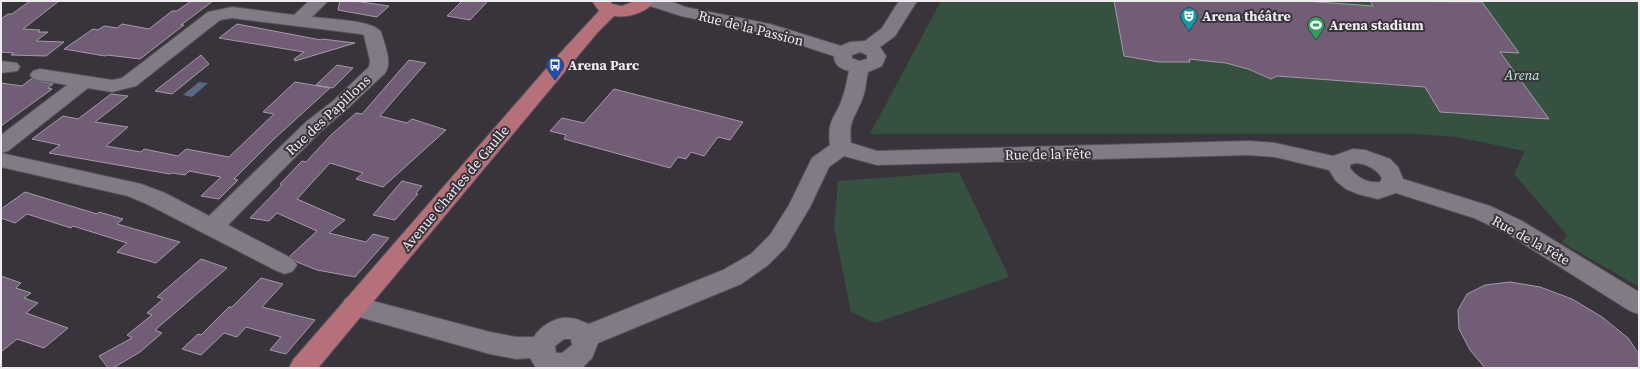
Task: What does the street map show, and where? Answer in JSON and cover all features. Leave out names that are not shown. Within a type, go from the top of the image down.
[{"type":"main road","points":[[606,5],[625,11],[641,4]]},
{"type":"main road","name":"Avenue Charles de Gaulle","points":[[302,368],[591,29],[606,5]]},
{"type":"street","points":[[40,75],[112,86],[121,85],[129,82],[221,12],[298,20],[319,1]]},
{"type":"street","points":[[653,1],[681,11]]},
{"type":"street","points":[[867,48],[890,32],[908,1]]},
{"type":"street","points":[[641,4],[681,11]]},
{"type":"street","name":"Rue de la Passion","points":[[681,11],[770,29],[843,53]]},
{"type":"street","name":"Rue des Papillons","points":[[212,226],[314,127],[378,69],[379,61],[372,32],[365,29],[298,20]]},
{"type":"street","points":[[856,47],[867,48],[875,52],[877,59],[872,64],[859,67],[846,63],[842,56],[846,50],[856,47]]},
{"type":"street","points":[[354,306],[497,344],[516,348],[541,346],[543,358],[548,362],[562,364],[576,359],[581,354],[586,343],[585,337],[732,278],[759,260],[778,241],[799,207],[820,163],[841,147],[839,131],[841,120],[853,97],[859,67]]},
{"type":"street","points":[[1,146],[84,82]]},
{"type":"street","name":"Rue de la Fête","points":[[841,147],[877,158],[1249,148],[1275,150],[1339,165]]},
{"type":"street","points":[[1361,156],[1370,158],[1386,167],[1394,178],[1393,184],[1389,187],[1375,190],[1357,186],[1343,176],[1339,170],[1339,165],[1341,160],[1346,157],[1361,156]]},
{"type":"street","points":[[1,160],[133,189],[152,196],[285,265]]},
{"type":"street","name":"Rue de la Fête","points":[[1393,184],[1482,212],[1514,227],[1639,304]]},
{"type":"green space","name":"Arena","points":[[941,1],[1639,1],[1639,287],[1562,242],[1567,235],[1514,174],[1525,151],[1456,137],[1418,134],[870,134]]},
{"type":"green space","points":[[959,172],[1009,277],[875,323],[851,312],[834,227],[838,181]]},
{"type":"water","points":[[199,82],[208,83],[192,97],[183,95]]},
{"type":"building","points":[[30,1],[59,1],[23,29],[48,32],[36,41],[64,42],[46,56],[11,55],[14,53],[1,52],[1,19],[8,14],[12,14]]},
{"type":"building","points":[[191,1],[213,1],[140,59],[105,56],[64,49],[93,29],[98,30],[104,26],[117,28],[122,24],[149,29],[172,11],[177,11]]},
{"type":"building","points":[[340,1],[354,1],[389,6],[377,17],[338,10]]},
{"type":"building","points":[[462,1],[488,1],[470,20],[447,16]]},
{"type":"building","points":[[1114,1],[1304,1],[1373,6],[1370,1],[1482,2],[1519,53],[1500,52],[1549,119],[1440,112],[1425,87],[1277,76],[1271,79],[1248,69],[1226,63],[1189,59],[1190,62],[1159,62],[1124,56]]},
{"type":"building","points":[[237,24],[321,40],[355,43],[295,61],[294,59],[304,52],[219,38]]},
{"type":"building","points":[[201,55],[209,64],[172,94],[155,91]]},
{"type":"building","points":[[409,60],[426,63],[380,116],[407,123],[412,119],[446,130],[383,187],[356,179],[363,173],[330,163],[297,199],[345,220],[329,233],[366,242],[373,234],[389,238],[355,277],[317,270],[297,262],[290,256],[317,231],[277,213],[269,221],[250,218],[282,185],[280,184],[302,161],[306,162],[331,135],[356,113],[362,114]]},
{"type":"building","points":[[337,65],[353,68],[333,88],[316,85]]},
{"type":"building","points":[[31,79],[53,84],[48,88],[52,89],[1,126],[1,83],[22,86]]},
{"type":"building","points":[[295,82],[330,88],[273,140],[234,179],[238,180],[219,199],[201,196],[221,177],[189,171],[185,175],[170,174],[49,153],[60,145],[32,139],[63,116],[78,119],[111,94],[128,96],[95,122],[128,127],[106,146],[141,152],[144,149],[178,156],[186,149],[229,157],[274,114],[263,112]]},
{"type":"building","points":[[614,89],[743,122],[730,140],[718,137],[704,156],[691,152],[686,159],[678,157],[670,168],[564,139],[566,135],[550,131],[562,118],[584,123]]},
{"type":"building","points":[[402,181],[422,186],[416,193],[418,194],[395,220],[373,215]]},
{"type":"building","points":[[25,192],[97,214],[99,212],[123,219],[117,224],[180,242],[156,263],[117,252],[127,243],[73,226],[71,228],[27,214],[15,223],[1,218],[1,209]]},
{"type":"building","points":[[201,259],[227,268],[155,330],[162,333],[140,352],[113,368],[108,368],[99,356],[132,338],[127,335],[152,315],[147,313],[163,299],[157,297]]},
{"type":"building","points":[[1,276],[21,283],[16,288],[31,293],[24,298],[38,303],[26,313],[68,328],[44,348],[17,339],[1,352]]},
{"type":"building","points":[[261,278],[283,284],[262,307],[315,320],[286,354],[270,350],[281,337],[246,327],[237,337],[224,333],[201,355],[182,349],[198,334],[201,335]]},
{"type":"building","points":[[1510,282],[1540,287],[1572,299],[1602,317],[1628,338],[1639,354],[1639,368],[1485,368],[1470,350],[1459,329],[1458,310],[1467,294],[1485,285]]},
{"type":"place","name":"Arena théâtre","points":[[1189,31]]},
{"type":"place","name":"Arena stadium","points":[[1316,40]]},
{"type":"place","name":"Arena Parc","points":[[555,80]]}]
